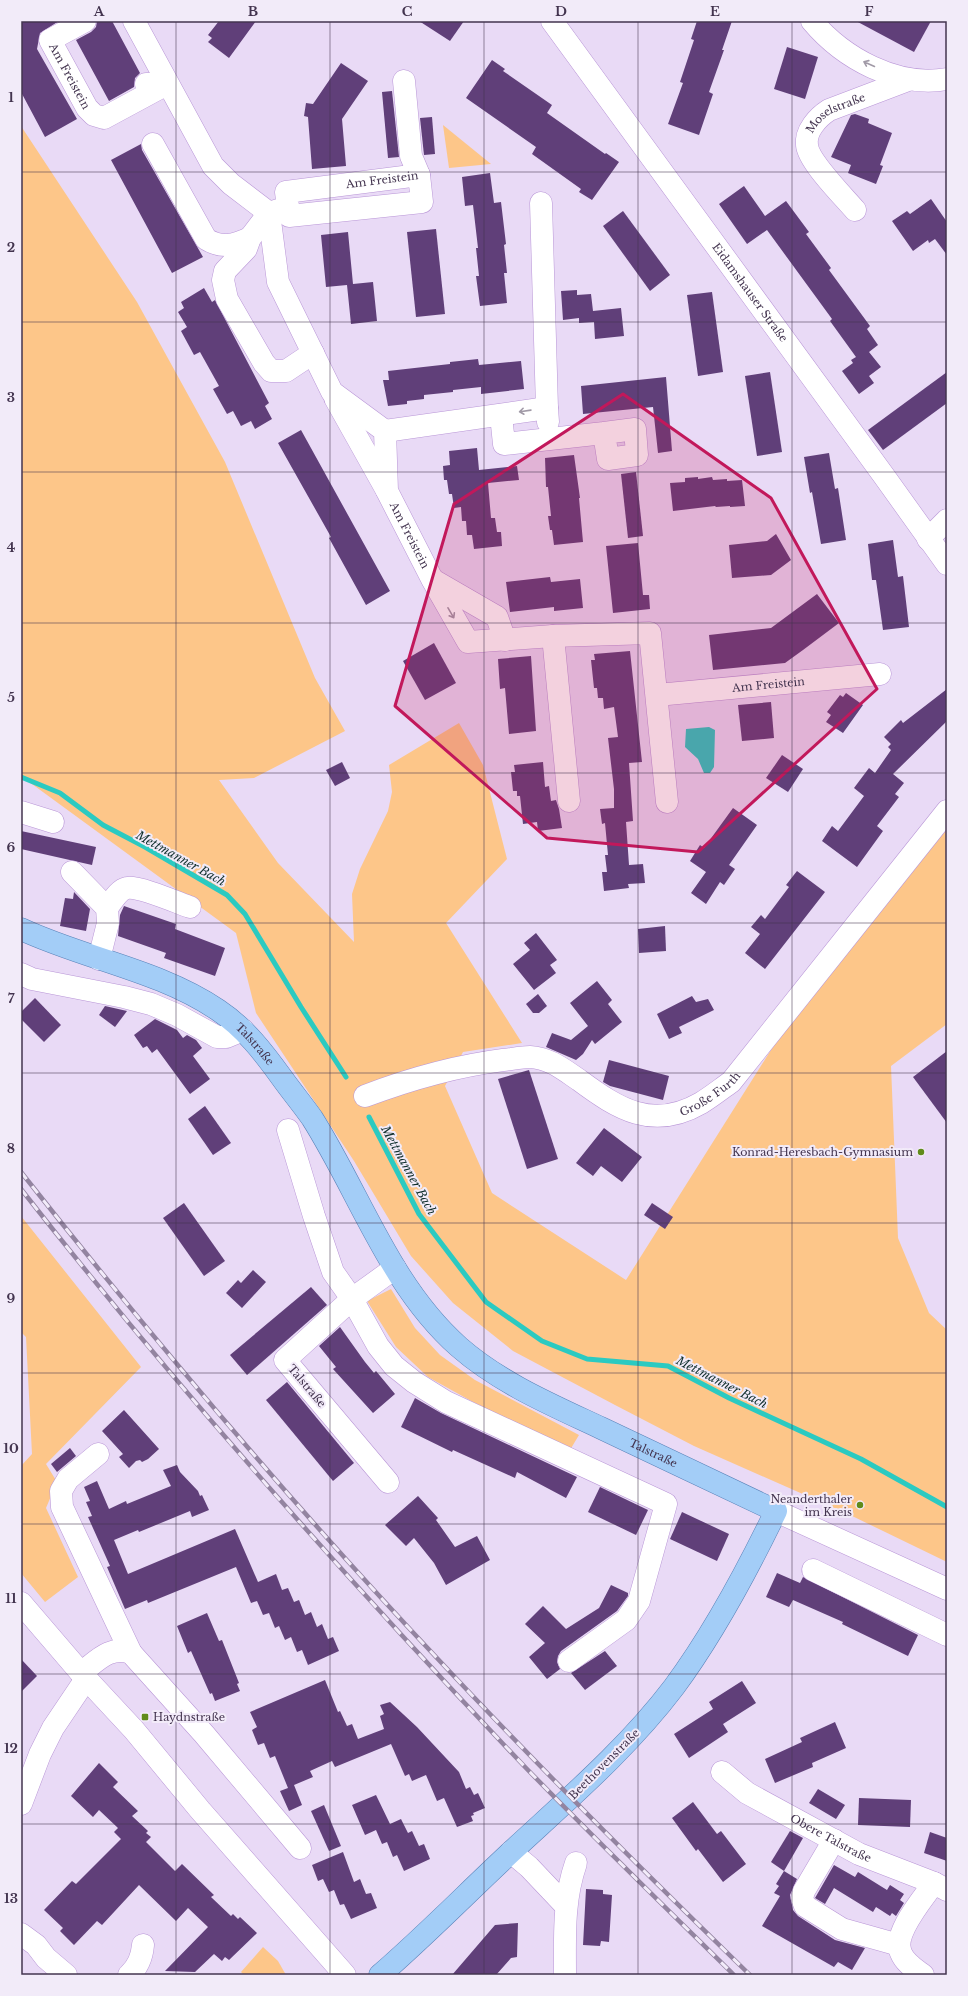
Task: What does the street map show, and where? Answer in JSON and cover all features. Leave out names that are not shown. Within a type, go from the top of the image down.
[{"type":"main road","name":"Talstraße","points":[[21,929],[62,946],[156,979],[218,1010],[243,1030],[261,1049],[312,1118],[395,1268],[429,1317],[459,1347],[485,1368],[535,1397],[776,1510]]},
{"type":"main road","name":"Beethovenstraße","points":[[380,1975],[617,1752],[645,1722],[674,1686],[717,1621],[759,1547],[776,1510]]},
{"type":"street","name":"Am Freistein","points":[[85,21],[50,40],[87,108],[94,115],[104,118],[157,84]]},
{"type":"street","points":[[134,21],[157,84],[214,166],[231,184],[278,210],[250,238],[232,246],[214,244],[206,239],[153,144]]},
{"type":"street","name":"Eidamshauser Straße","points":[[552,21],[880,469],[947,564]]},
{"type":"street","name":"Moselstraße","points":[[812,21],[823,34],[857,59],[908,80],[926,82],[947,79]]},
{"type":"street","name":"Moselstraße","points":[[854,210],[810,157],[806,144],[811,129],[820,116],[829,110],[908,80]]},
{"type":"street","name":"Am Freistein","points":[[404,81],[411,156],[419,175],[286,192],[278,210],[278,282],[332,392],[387,491],[432,579],[468,642],[553,636],[650,633],[667,802]]},
{"type":"street","points":[[541,203],[548,438]]},
{"type":"street","points":[[250,238],[246,249],[225,271],[223,280],[227,299],[264,363],[271,371],[286,371],[313,353]]},
{"type":"street","name":"Am Freistein","points":[[332,392],[385,431],[387,491]]},
{"type":"street","points":[[385,431],[547,408]]},
{"type":"street","points":[[501,415],[504,444],[604,433]]},
{"type":"street","points":[[928,539],[947,520]]},
{"type":"street","name":"Am Freistein","points":[[432,579],[497,617],[506,640]]},
{"type":"street","points":[[553,636],[569,801]]},
{"type":"street","name":"Am Freistein","points":[[657,695],[880,674]]},
{"type":"street","points":[[21,812],[53,822]]},
{"type":"street","name":"Große Furth","points":[[365,1096],[416,1078],[474,1065],[530,1057],[545,1060],[559,1066],[601,1097],[633,1113],[653,1115],[673,1113],[701,1103],[731,1082],[947,812]]},
{"type":"street","points":[[72,872],[107,908],[108,923],[99,959]]},
{"type":"street","points":[[107,908],[121,891],[127,888],[138,889],[190,907]]},
{"type":"street","points":[[21,974],[32,978],[151,1004],[177,1015],[217,1037],[226,1037],[243,1030]]},
{"type":"street","points":[[288,1130],[333,1272],[352,1299],[378,1346],[394,1366],[414,1382],[446,1402],[666,1504],[638,1601],[626,1620],[569,1661]]},
{"type":"street","name":"Talstraße","points":[[388,1482],[285,1360],[352,1299],[395,1268]]},
{"type":"street","points":[[98,1454],[68,1479],[62,1491],[62,1507],[131,1654],[204,1734],[300,1848]]},
{"type":"street","name":"Talstraße","points":[[776,1510],[947,1589]]},
{"type":"street","points":[[813,1570],[947,1635]]},
{"type":"street","points":[[21,1604],[83,1676],[134,1730],[200,1810],[346,1975]]},
{"type":"street","points":[[21,1804],[40,1754],[83,1676],[107,1653],[123,1650],[131,1654]]},
{"type":"street","name":"Obere Talstraße","points":[[722,1772],[747,1793],[859,1854],[941,1886]]},
{"type":"street","points":[[834,1840],[804,1891],[802,1900],[805,1906],[842,1929],[899,1945]]},
{"type":"street","points":[[511,1852],[529,1866],[566,1905]]},
{"type":"street","points":[[565,1975],[566,1905],[568,1888],[576,1864]]},
{"type":"street","points":[[923,1975],[906,1961],[901,1954],[899,1945],[900,1935],[907,1922],[941,1886]]},
{"type":"street","points":[[21,1934],[36,1945],[46,1958],[66,1975]]},
{"type":"street","points":[[129,1975],[135,1970],[142,1954],[143,1945]]},
{"type":"highlighted area","points":[[623,394],[771,498],[877,689],[698,852],[547,838],[395,706],[454,504]]},
{"type":"shaded area","points":[[443,125],[491,164],[449,168]]},
{"type":"shaded area","points":[[21,126],[137,302],[225,462],[315,678],[345,731],[254,778],[219,780],[278,863],[354,942],[352,894],[360,869],[388,811],[392,792],[389,765],[459,723],[483,765],[507,859],[446,923],[522,1043],[463,1052],[445,1086],[492,1193],[626,1280],[776,1042],[947,826],[947,1024],[891,1066],[898,1238],[929,1313],[947,1330],[947,1562],[848,1514],[694,1446],[615,1405],[513,1351],[453,1303],[411,1256],[354,1161],[256,1013],[236,933],[21,776]]},
{"type":"shaded area","points":[[709,727],[715,730],[714,767],[710,773],[704,773],[698,759],[685,747],[686,729]]},
{"type":"shaded area","points":[[21,1216],[141,1367],[46,1464],[57,1482],[46,1508],[78,1577],[45,1602],[21,1573],[21,1466],[32,1454],[26,1337],[21,1332]]},
{"type":"shaded area","points":[[391,1289],[415,1328],[440,1355],[475,1380],[579,1435],[570,1450],[473,1402],[428,1377],[396,1347],[367,1301]]},
{"type":"shaded area","points":[[263,1947],[278,1961],[286,1975],[244,1975],[241,1972]]},
{"type":"building","points":[[21,21],[59,21],[40,33],[37,49],[77,119],[45,137],[21,92]]},
{"type":"building","points":[[97,21],[112,21],[140,73],[135,78],[134,87],[109,101],[76,40],[91,32],[96,27]]},
{"type":"building","points":[[219,21],[256,21],[229,58],[208,42],[212,38],[208,35]]},
{"type":"building","points":[[419,21],[464,21],[450,41]]},
{"type":"building","points":[[697,21],[732,21],[722,50],[724,50],[709,92],[713,94],[699,135],[668,124],[683,83],[680,82],[694,40],[691,39]]},
{"type":"building","points":[[856,21],[931,21],[914,52]]},
{"type":"building","points":[[787,47],[818,57],[805,99],[774,89]]},
{"type":"building","points":[[492,60],[505,69],[503,71],[552,105],[547,113],[605,154],[606,153],[619,162],[592,200],[579,192],[581,189],[532,154],[536,147],[466,98]]},
{"type":"building","points":[[341,63],[368,81],[342,119],[346,166],[312,169],[308,117],[304,116],[306,103],[313,104]]},
{"type":"building","points":[[392,91],[399,157],[388,158],[382,92]]},
{"type":"building","points":[[855,114],[869,119],[868,123],[892,133],[880,165],[883,166],[876,184],[848,173],[851,165],[831,157],[851,115]]},
{"type":"building","points":[[432,117],[435,154],[424,155],[420,118]]},
{"type":"building","points":[[141,144],[142,150],[203,257],[172,273],[111,160]]},
{"type":"building","points":[[490,173],[494,203],[501,202],[506,244],[504,245],[507,273],[504,273],[507,303],[480,306],[476,276],[479,276],[476,248],[478,248],[473,205],[465,206],[462,177]]},
{"type":"building","points":[[744,186],[765,216],[786,201],[809,232],[806,234],[831,268],[829,270],[870,326],[867,329],[878,345],[869,352],[881,367],[869,376],[874,383],[859,394],[842,371],[853,363],[851,360],[856,357],[830,321],[832,319],[767,230],[747,244],[719,204]]},
{"type":"building","points":[[931,199],[947,222],[947,255],[935,239],[929,243],[928,240],[913,251],[892,221],[907,211],[910,214]]},
{"type":"building","points":[[623,211],[670,275],[650,291],[603,226]]},
{"type":"building","points":[[436,229],[445,314],[416,317],[407,232]]},
{"type":"building","points":[[348,232],[353,284],[373,282],[377,321],[351,324],[347,285],[326,287],[321,235]]},
{"type":"building","points":[[204,288],[212,302],[215,300],[269,403],[265,406],[272,419],[255,429],[251,421],[241,426],[233,411],[227,414],[213,389],[219,386],[200,352],[194,355],[181,331],[187,327],[178,312],[184,308],[181,302]]},
{"type":"building","points":[[577,290],[577,295],[591,294],[593,311],[621,308],[624,336],[595,339],[594,322],[579,323],[579,318],[563,320],[561,291]]},
{"type":"building","points":[[712,292],[723,372],[698,376],[687,295]]},
{"type":"building","points":[[478,359],[479,365],[521,361],[524,389],[481,394],[481,387],[453,390],[453,392],[424,395],[424,399],[407,401],[407,404],[388,406],[383,380],[389,380],[388,371],[450,364],[450,362]]},
{"type":"building","points":[[770,372],[782,452],[757,456],[745,376]]},
{"type":"building","points":[[947,372],[947,403],[883,450],[868,430]]},
{"type":"building","points":[[666,377],[672,451],[658,453],[653,407],[583,414],[581,386]]},
{"type":"building","points":[[301,430],[390,591],[366,605],[329,538],[331,537],[278,443]]},
{"type":"building","points":[[477,448],[479,470],[517,466],[519,480],[488,483],[491,518],[495,518],[497,532],[501,532],[502,546],[474,549],[472,535],[467,535],[466,521],[462,521],[461,507],[454,508],[452,494],[449,494],[447,480],[444,480],[443,466],[450,465],[449,451]]},
{"type":"building","points":[[829,453],[835,489],[838,488],[846,540],[821,544],[804,457]]},
{"type":"building","points":[[574,455],[580,498],[583,542],[554,545],[548,516],[551,516],[548,487],[546,487],[545,458]]},
{"type":"building","points":[[636,472],[643,536],[628,538],[621,474]]},
{"type":"building","points":[[698,477],[698,479],[712,477],[713,480],[727,479],[727,481],[742,480],[745,506],[715,506],[673,511],[670,483],[685,482],[685,478]]},
{"type":"building","points":[[776,534],[791,560],[771,575],[732,578],[729,545],[767,541]]},
{"type":"building","points":[[893,540],[898,577],[903,576],[909,627],[883,630],[876,580],[872,580],[868,544]]},
{"type":"building","points":[[638,543],[643,595],[649,595],[650,609],[613,613],[606,546]]},
{"type":"building","points":[[550,577],[551,582],[580,579],[583,608],[554,611],[554,607],[510,612],[506,582]]},
{"type":"building","points":[[817,594],[839,623],[803,650],[785,663],[713,670],[709,635],[771,628]]},
{"type":"building","points":[[434,643],[456,683],[425,700],[403,661]]},
{"type":"building","points":[[630,651],[642,762],[629,763],[633,821],[626,822],[629,865],[643,864],[645,883],[628,884],[629,888],[604,891],[602,872],[607,872],[605,855],[608,855],[605,823],[602,824],[600,809],[614,808],[614,789],[608,738],[618,737],[614,707],[604,709],[603,698],[598,698],[597,688],[594,688],[591,660],[595,660],[594,654]]},
{"type":"building","points":[[531,656],[536,731],[509,734],[505,688],[500,689],[498,659]]},
{"type":"building","points":[[947,689],[947,721],[893,774],[904,783],[895,794],[899,797],[877,826],[883,831],[857,867],[822,841],[832,826],[838,831],[864,796],[854,788],[869,768],[875,773],[891,750],[888,747],[891,744],[884,737],[901,720],[903,723]]},
{"type":"building","points":[[846,693],[863,705],[843,733],[826,722],[831,715],[827,712],[840,695],[843,697]]},
{"type":"building","points":[[771,702],[774,738],[742,741],[738,705]]},
{"type":"building","points":[[782,755],[803,769],[788,792],[766,778]]},
{"type":"building","points":[[342,762],[350,778],[335,786],[326,770]]},
{"type":"building","points":[[543,762],[545,787],[549,786],[551,801],[556,800],[562,828],[538,831],[537,822],[523,824],[520,796],[517,796],[517,791],[513,791],[511,772],[515,772],[514,765]]},
{"type":"building","points":[[733,808],[757,825],[729,865],[735,869],[724,885],[720,882],[706,904],[691,893],[706,872],[690,861],[700,845],[704,848]]},
{"type":"building","points":[[21,831],[96,847],[92,865],[21,849]]},
{"type":"building","points":[[797,871],[825,892],[765,969],[745,953],[760,934],[751,927],[761,915],[765,919],[789,887],[786,885]]},
{"type":"building","points":[[74,892],[90,909],[86,931],[60,926],[65,898],[73,899]]},
{"type":"building","points":[[124,906],[176,924],[175,929],[225,948],[215,976],[164,958],[166,953],[118,936],[120,915]]},
{"type":"building","points":[[665,926],[666,951],[639,953],[638,929]]},
{"type":"building","points":[[536,933],[557,960],[550,965],[556,973],[534,990],[513,964],[530,950],[524,943]]},
{"type":"building","points":[[597,981],[612,1000],[608,1004],[622,1022],[595,1044],[592,1040],[583,1054],[576,1060],[546,1047],[552,1033],[571,1040],[588,1026],[570,1003]]},
{"type":"building","points":[[538,994],[547,1006],[539,1013],[533,1013],[526,1004]]},
{"type":"building","points":[[692,996],[696,1002],[708,999],[714,1010],[679,1027],[682,1033],[669,1039],[657,1014]]},
{"type":"building","points":[[35,998],[61,1025],[44,1042],[21,1019],[21,1012]]},
{"type":"building","points":[[105,1006],[127,1011],[115,1027],[99,1015]]},
{"type":"building","points":[[155,1019],[177,1030],[183,1038],[187,1035],[196,1040],[202,1048],[193,1056],[210,1079],[190,1094],[157,1049],[152,1053],[147,1046],[143,1048],[134,1035]]},
{"type":"building","points":[[947,1051],[947,1123],[913,1077]]},
{"type":"building","points":[[609,1060],[669,1076],[663,1100],[610,1086],[603,1082]]},
{"type":"building","points":[[529,1070],[558,1159],[527,1169],[498,1079]]},
{"type":"building","points":[[205,1106],[231,1143],[213,1155],[188,1119]]},
{"type":"building","points":[[604,1128],[642,1157],[622,1182],[601,1166],[593,1176],[576,1163]]},
{"type":"building","points":[[184,1203],[225,1261],[204,1276],[163,1218]]},
{"type":"building","points":[[652,1203],[673,1217],[665,1229],[644,1215]]},
{"type":"building","points":[[253,1270],[266,1282],[242,1308],[226,1293],[238,1280],[241,1283]]},
{"type":"building","points":[[311,1287],[327,1305],[247,1375],[230,1355]]},
{"type":"building","points":[[340,1327],[374,1373],[376,1371],[395,1394],[373,1413],[333,1369],[336,1367],[319,1346]]},
{"type":"building","points":[[287,1382],[354,1463],[333,1481],[266,1400]]},
{"type":"building","points":[[415,1398],[441,1413],[577,1477],[566,1498],[517,1472],[515,1478],[453,1450],[452,1452],[401,1427]]},
{"type":"building","points":[[124,1410],[159,1449],[148,1459],[142,1462],[140,1460],[136,1461],[129,1468],[119,1457],[123,1454],[102,1431]]},
{"type":"building","points":[[70,1448],[76,1456],[57,1472],[51,1464]]},
{"type":"building","points":[[177,1465],[180,1472],[198,1491],[200,1496],[202,1495],[209,1510],[192,1517],[190,1511],[139,1532],[138,1530],[114,1540],[128,1574],[235,1529],[258,1582],[276,1574],[282,1590],[288,1588],[294,1602],[299,1600],[305,1615],[311,1612],[317,1627],[322,1624],[328,1639],[333,1637],[339,1651],[308,1665],[302,1650],[297,1652],[291,1637],[285,1640],[279,1626],[275,1628],[269,1613],[263,1615],[257,1601],[251,1603],[236,1567],[148,1603],[147,1600],[125,1609],[107,1567],[110,1566],[88,1517],[92,1516],[86,1502],[90,1501],[84,1487],[97,1481],[109,1509],[126,1501],[127,1504],[171,1486],[163,1470]]},
{"type":"building","points":[[600,1487],[648,1510],[636,1535],[588,1512]]},
{"type":"building","points":[[418,1496],[438,1518],[436,1520],[455,1547],[477,1536],[490,1560],[446,1585],[434,1563],[414,1538],[406,1546],[385,1525]]},
{"type":"building","points":[[682,1512],[729,1534],[717,1561],[670,1539]]},
{"type":"building","points":[[777,1573],[800,1583],[803,1577],[918,1635],[908,1656],[842,1624],[843,1622],[793,1600],[789,1607],[766,1597]]},
{"type":"building","points":[[611,1585],[628,1593],[628,1596],[617,1611],[561,1651],[557,1662],[560,1669],[547,1679],[529,1657],[545,1643],[525,1624],[543,1606],[566,1629],[599,1608]]},
{"type":"building","points":[[207,1613],[219,1641],[222,1640],[239,1683],[237,1684],[240,1691],[215,1701],[212,1693],[210,1694],[191,1651],[188,1653],[177,1626]]},
{"type":"building","points":[[605,1651],[617,1666],[585,1690],[571,1673]]},
{"type":"building","points":[[21,1659],[37,1676],[21,1692]]},
{"type":"building","points":[[325,1680],[338,1712],[340,1711],[347,1726],[352,1724],[358,1739],[384,1729],[380,1716],[384,1714],[380,1705],[390,1702],[417,1727],[459,1772],[466,1789],[470,1787],[474,1795],[478,1793],[485,1808],[473,1813],[474,1815],[471,1816],[473,1821],[457,1827],[444,1798],[437,1801],[426,1775],[412,1781],[409,1774],[405,1776],[391,1744],[335,1767],[332,1761],[310,1771],[313,1777],[294,1785],[302,1805],[289,1811],[280,1791],[288,1788],[275,1756],[270,1758],[264,1743],[258,1745],[252,1730],[257,1727],[250,1712]]},
{"type":"building","points":[[742,1681],[756,1703],[723,1724],[728,1732],[689,1758],[674,1734],[713,1709],[709,1702]]},
{"type":"building","points":[[835,1722],[846,1748],[812,1763],[813,1767],[775,1783],[765,1759],[802,1742],[800,1738]]},
{"type":"building","points":[[99,1763],[118,1782],[113,1787],[138,1811],[132,1816],[148,1831],[146,1833],[151,1837],[146,1842],[175,1871],[182,1864],[214,1895],[211,1897],[231,1916],[233,1914],[238,1919],[240,1917],[257,1933],[229,1960],[225,1957],[222,1961],[214,1954],[195,1972],[165,1971],[208,1927],[188,1908],[176,1921],[139,1885],[102,1925],[97,1921],[74,1945],[60,1931],[63,1928],[44,1910],[72,1881],[76,1884],[121,1839],[114,1832],[118,1828],[99,1810],[93,1817],[71,1796]]},
{"type":"building","points":[[818,1789],[845,1805],[836,1819],[809,1803]]},
{"type":"building","points":[[376,1795],[390,1824],[401,1819],[408,1833],[412,1831],[419,1846],[424,1844],[430,1859],[404,1871],[397,1855],[393,1857],[387,1842],[382,1844],[376,1830],[365,1835],[352,1805]]},
{"type":"building","points":[[859,1798],[911,1800],[910,1827],[858,1825]]},
{"type":"building","points":[[693,1802],[717,1834],[721,1831],[746,1864],[723,1882],[698,1849],[696,1851],[672,1818]]},
{"type":"building","points":[[324,1805],[341,1846],[329,1851],[311,1811]]},
{"type":"building","points":[[790,1831],[803,1838],[784,1871],[771,1862]]},
{"type":"building","points":[[930,1832],[947,1838],[947,1861],[924,1853]]},
{"type":"building","points":[[343,1852],[354,1882],[360,1879],[366,1894],[371,1893],[377,1908],[351,1919],[344,1904],[340,1905],[334,1890],[329,1892],[323,1879],[318,1881],[312,1865]]},
{"type":"building","points":[[834,1865],[855,1877],[858,1872],[887,1890],[890,1885],[904,1894],[900,1900],[904,1903],[896,1916],[892,1913],[890,1916],[876,1907],[873,1912],[834,1888],[825,1904],[815,1898]]},
{"type":"building","points":[[784,1871],[797,1879],[790,1895],[793,1910],[798,1916],[835,1940],[865,1948],[852,1970],[838,1962],[834,1967],[762,1926],[780,1896],[774,1893],[779,1886],[776,1884]]},
{"type":"building","points":[[586,1889],[603,1890],[603,1894],[612,1895],[609,1942],[601,1941],[600,1946],[583,1945]]},
{"type":"building","points":[[518,1923],[517,1957],[511,1958],[496,1975],[452,1975],[495,1925]]},
{"type":"waterway","name":"Mettmanner Bach","points":[[21,777],[60,793],[103,825],[145,847],[227,895],[245,914],[301,1007],[346,1077]]},
{"type":"waterway","name":"Mettmanner Bach","points":[[369,1117],[419,1214],[486,1302],[542,1341],[587,1359],[668,1366],[729,1398],[861,1459],[947,1507]]},
{"type":"railway","points":[[21,1172],[223,1419],[382,1599],[474,1698],[552,1778],[750,1975]]},
{"type":"railway","points":[[21,1189],[142,1339],[266,1484],[330,1556],[526,1768],[734,1975]]},
{"type":"place","name":"Konrad-Heresbach-Gymnasium","points":[[921,1152]]},
{"type":"place","name":"Neanderthaler im Kreis","points":[[860,1505]]},
{"type":"place","name":"Haydnstraße","points":[[145,1717]]}]
